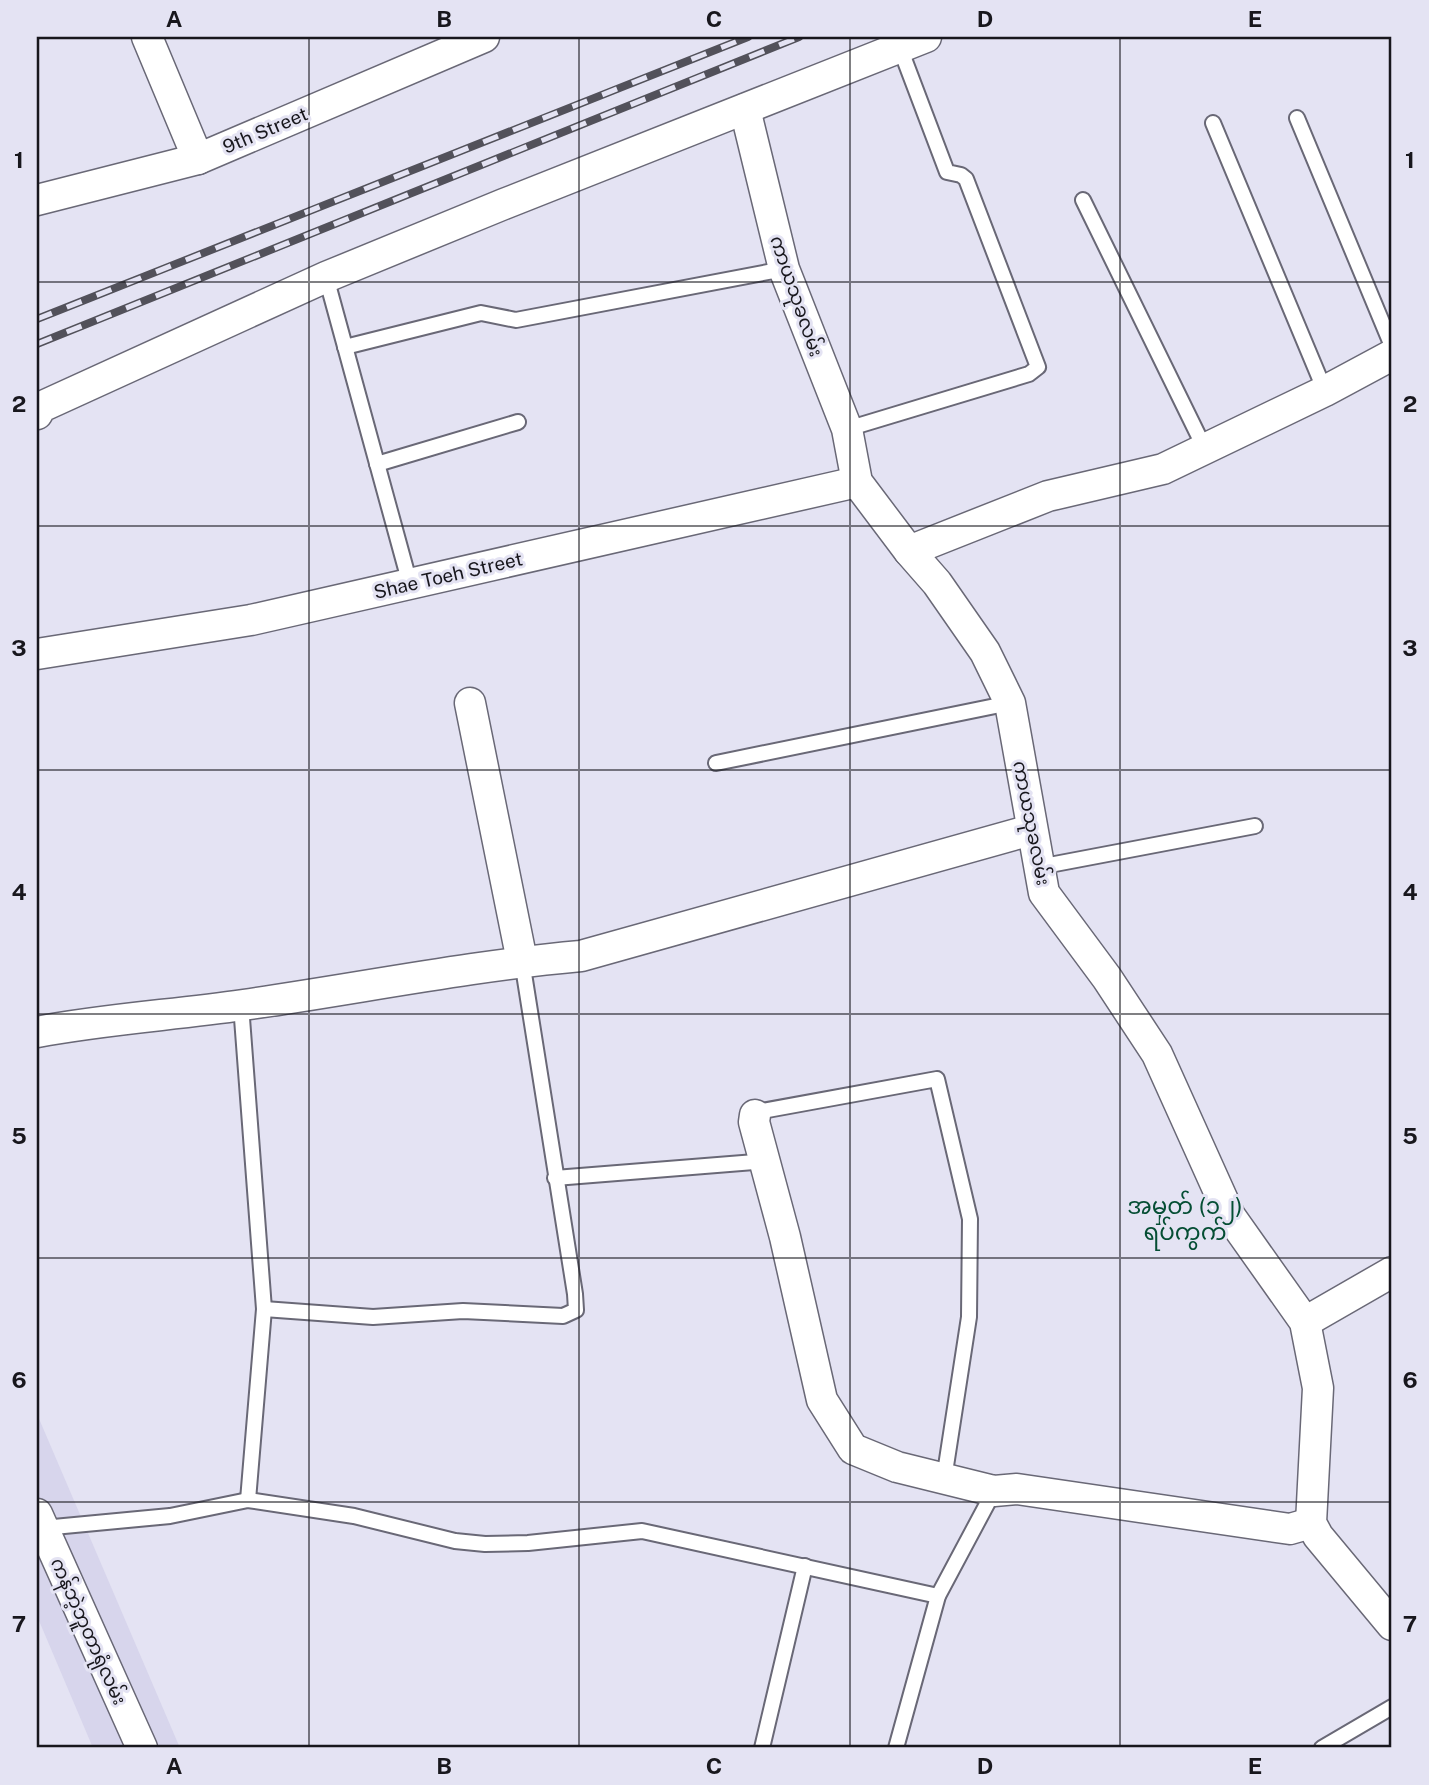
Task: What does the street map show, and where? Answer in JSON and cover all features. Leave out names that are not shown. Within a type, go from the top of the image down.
[{"type":"street","points":[[147,37],[198,159]]},
{"type":"street","name":"9th Street","points":[[37,200],[198,159],[432,47],[484,37]]},
{"type":"street","points":[[37,414],[41,407],[326,277],[913,42]]},
{"type":"street","name":"ကာယသုခလမ်း","points":[[745,109],[784,269],[847,429],[857,482],[937,583],[985,652],[1010,703],[1044,893],[1107,978],[1157,1054],[1230,1216],[1306,1322],[1318,1388],[1311,1523]]},
{"type":"street","points":[[909,551],[1048,496],[1163,469],[1325,391],[1392,355]]},
{"type":"street","name":"Shae Toeh Street","points":[[37,654],[251,620],[857,482]]},
{"type":"street","points":[[470,703],[522,961]]},
{"type":"street","points":[[37,1032],[89,1022],[241,1005],[522,961],[581,956],[1031,830]]},
{"type":"street","points":[[755,1115],[754,1122],[785,1237],[822,1400],[853,1449],[897,1467],[994,1491],[1017,1489],[1290,1529],[1311,1523],[1318,1536],[1392,1625]]},
{"type":"street","points":[[1306,1322],[1392,1272]]},
{"type":"street","name":"ကန်ဘဲ့ဘူတာရုံလမ်း","points":[[40,1521],[142,1748]]},
{"type":"lane","points":[[847,429],[1029,374],[1038,367],[966,179],[947,172],[913,42]]},
{"type":"lane","points":[[1297,118],[1392,346]]},
{"type":"lane","points":[[1213,123],[1325,391]]},
{"type":"lane","points":[[1083,200],[1205,449]]},
{"type":"lane","points":[[345,347],[481,313],[516,320],[784,269]]},
{"type":"lane","points":[[326,277],[410,584]]},
{"type":"lane","points":[[377,464],[518,422]]},
{"type":"lane","points":[[716,763],[1010,703]]},
{"type":"lane","points":[[1039,867],[1255,826]]},
{"type":"lane","points":[[264,1310],[373,1317],[463,1311],[564,1316],[576,1310],[522,961]]},
{"type":"lane","points":[[241,1005],[264,1310],[248,1500]]},
{"type":"lane","points":[[755,1115],[762,1111],[937,1079],[970,1219],[969,1317],[944,1479]]},
{"type":"lane","points":[[555,1178],[766,1161]]},
{"type":"lane","points":[[896,1748],[938,1596],[994,1491]]},
{"type":"lane","points":[[40,1521],[170,1516],[248,1500],[354,1516],[465,1542],[485,1544],[528,1543],[642,1531],[938,1596]]},
{"type":"lane","points":[[762,1748],[805,1566]]},
{"type":"lane","points":[[1322,1748],[1392,1707]]},
{"type":"shaded area","points":[[37,1414],[180,1748],[93,1748],[37,1616]]},
{"type":"railway","points":[[37,319],[748,37]]},
{"type":"railway","points":[[37,344],[799,37]]},
{"type":"district","name":"အမှတ် (၁၂) ရပ်ကွက်","points":[[1185,1218]]}]
